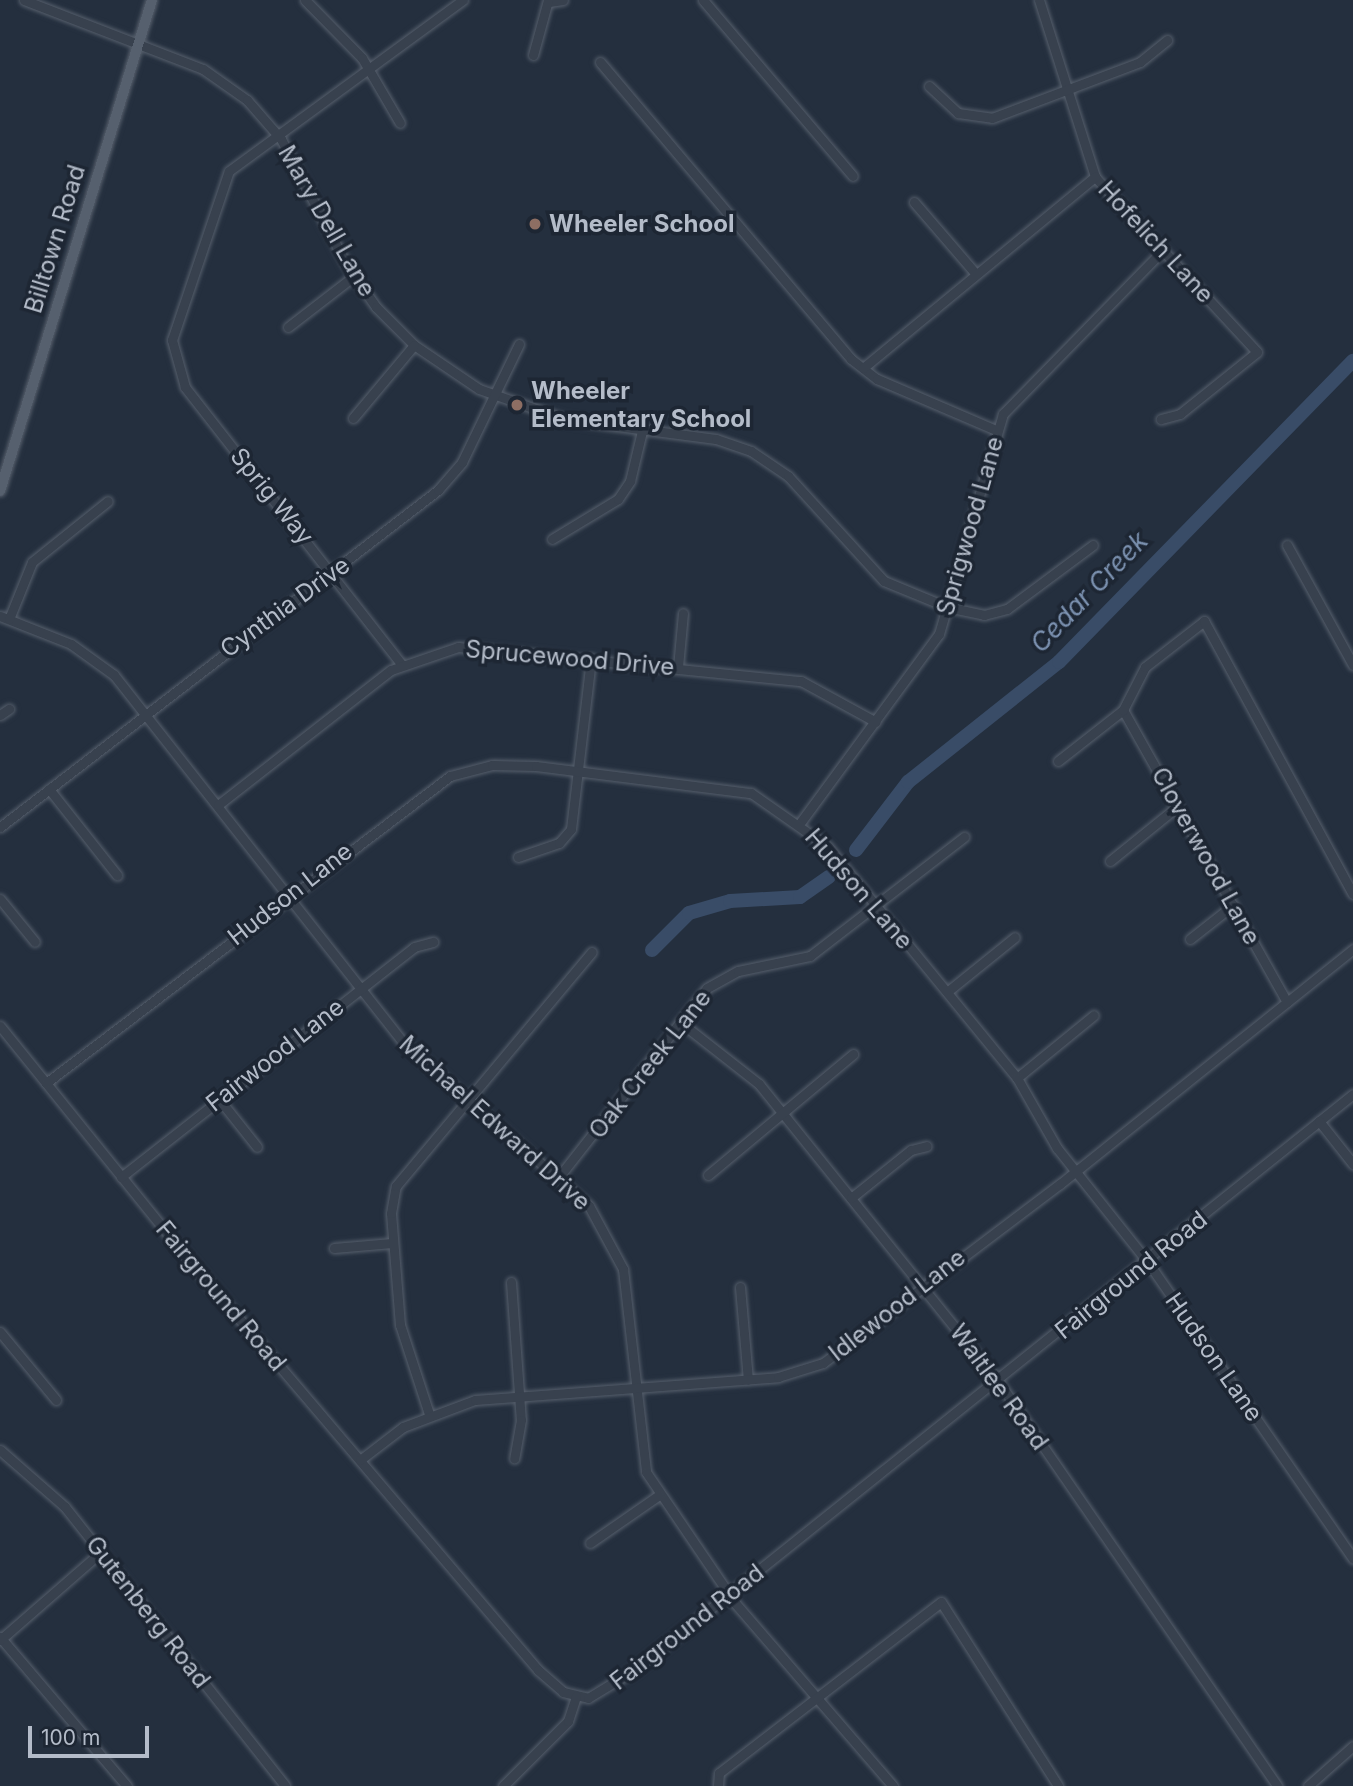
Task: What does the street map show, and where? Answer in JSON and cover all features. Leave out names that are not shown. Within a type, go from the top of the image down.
[{"type":"main road","name":"Billtown Road","points":[[0,491],[152,0]]},
{"type":"street","name":"Mary Dell Lane","points":[[24,0],[219,78],[276,133],[354,276],[414,345],[493,395],[564,419],[716,439],[766,458],[884,581],[947,607],[999,612],[1093,545]]},
{"type":"street","points":[[305,0],[368,67],[400,123]]},
{"type":"street","points":[[276,133],[463,0]]},
{"type":"street","points":[[533,55],[548,1],[563,0]]},
{"type":"street","points":[[704,0],[853,176]]},
{"type":"street","name":"Hofelich Lane","points":[[1039,0],[1095,177],[1257,352],[1180,414],[1161,419]]},
{"type":"street","points":[[929,86],[951,108],[978,120],[1067,91],[1140,62],[1167,40]]},
{"type":"street","points":[[600,62],[863,368],[996,430]]},
{"type":"street","name":"Sprig Way","points":[[276,133],[235,164],[220,186],[174,330],[173,358],[185,387],[333,573],[402,665]]},
{"type":"street","points":[[863,368],[1095,177]]},
{"type":"street","points":[[914,202],[976,274]]},
{"type":"street","name":"Sprigwood Lane","points":[[800,823],[935,642],[996,430],[1016,396],[1163,250]]},
{"type":"street","points":[[288,327],[354,276]]},
{"type":"street","name":"Cynthia Drive","points":[[0,827],[146,712],[333,573],[446,484],[519,344]]},
{"type":"street","points":[[353,418],[414,345]]},
{"type":"street","points":[[552,539],[618,499],[630,481],[642,431]]},
{"type":"street","points":[[5,617],[32,562],[108,501]]},
{"type":"street","points":[[1287,545],[1353,665]]},
{"type":"street","points":[[678,667],[683,613]]},
{"type":"street","name":"Michael Edward Drive","points":[[5,617],[89,654],[146,712],[402,1041],[558,1178],[604,1226],[622,1269],[641,1460],[659,1496],[729,1594],[893,1786]]},
{"type":"street","points":[[1058,761],[1123,710],[1145,667],[1204,621],[1353,894]]},
{"type":"street","name":"Sprucewood Drive","points":[[218,805],[402,665],[458,647],[591,658],[811,683],[876,722]]},
{"type":"street","points":[[518,858],[550,848],[568,834],[579,771],[591,658]]},
{"type":"street","points":[[0,715],[9,709]]},
{"type":"street","name":"Cloverwood Lane","points":[[1123,710],[1287,1002]]},
{"type":"street","name":"Hudson Lane","points":[[46,1083],[288,895],[450,776],[504,764],[739,790],[800,823],[878,906],[1017,1078],[1076,1171],[1147,1261],[1353,1559]]},
{"type":"street","points":[[49,789],[117,875]]},
{"type":"street","points":[[1110,861],[1178,806]]},
{"type":"street","name":"Oak Creek Lane","points":[[558,1178],[680,1022],[718,980],[810,956],[964,837]]},
{"type":"street","points":[[0,899],[35,943]]},
{"type":"street","points":[[1190,939],[1233,905]]},
{"type":"street","points":[[947,992],[1014,937]]},
{"type":"street","name":"Fairwood Lane","points":[[121,1177],[414,947],[433,942]]},
{"type":"street","name":"Idlewood Lane","points":[[360,1460],[391,1433],[429,1414],[475,1399],[748,1380],[823,1363],[1076,1171],[1353,949]]},
{"type":"street","points":[[429,1414],[403,1340],[392,1243],[396,1186],[466,1099],[592,952]]},
{"type":"street","points":[[1017,1078],[1094,1015]]},
{"type":"street","name":"Waltlee Road","points":[[680,1022],[742,1068],[782,1111],[998,1381],[1278,1786]]},
{"type":"street","name":"Fairground Road","points":[[0,1026],[121,1177],[538,1670],[576,1696],[609,1689],[998,1381],[1353,1094]]},
{"type":"street","points":[[708,1175],[853,1054]]},
{"type":"street","points":[[219,1099],[257,1147]]},
{"type":"street","points":[[1319,1121],[1353,1164]]},
{"type":"street","points":[[851,1198],[911,1150],[927,1146]]},
{"type":"street","points":[[334,1248],[392,1243]]},
{"type":"street","points":[[511,1282],[519,1396],[514,1458]]},
{"type":"street","points":[[740,1287],[748,1380]]},
{"type":"street","points":[[0,1332],[57,1400]]},
{"type":"street","name":"Gutenberg Road","points":[[0,1450],[54,1495],[285,1786]]},
{"type":"street","points":[[590,1543],[659,1496]]},
{"type":"street","points":[[101,1552],[1,1639],[127,1786]]},
{"type":"street","points":[[717,1782],[815,1696],[941,1602],[1058,1786]]},
{"type":"street","points":[[503,1786],[568,1721],[576,1696]]},
{"type":"street","points":[[1308,1786],[1353,1746]]},
{"type":"waterway","name":"Cedar Creek","points":[[856,850],[908,782],[1059,662],[1353,361]]},
{"type":"waterway","name":"Cedar Creek","points":[[652,950],[689,913],[730,901],[800,897],[829,877]]},
{"type":"place","name":"Wheeler School","points":[[535,224]]},
{"type":"place","name":"Wheeler Elementary School","points":[[517,405]]}]
